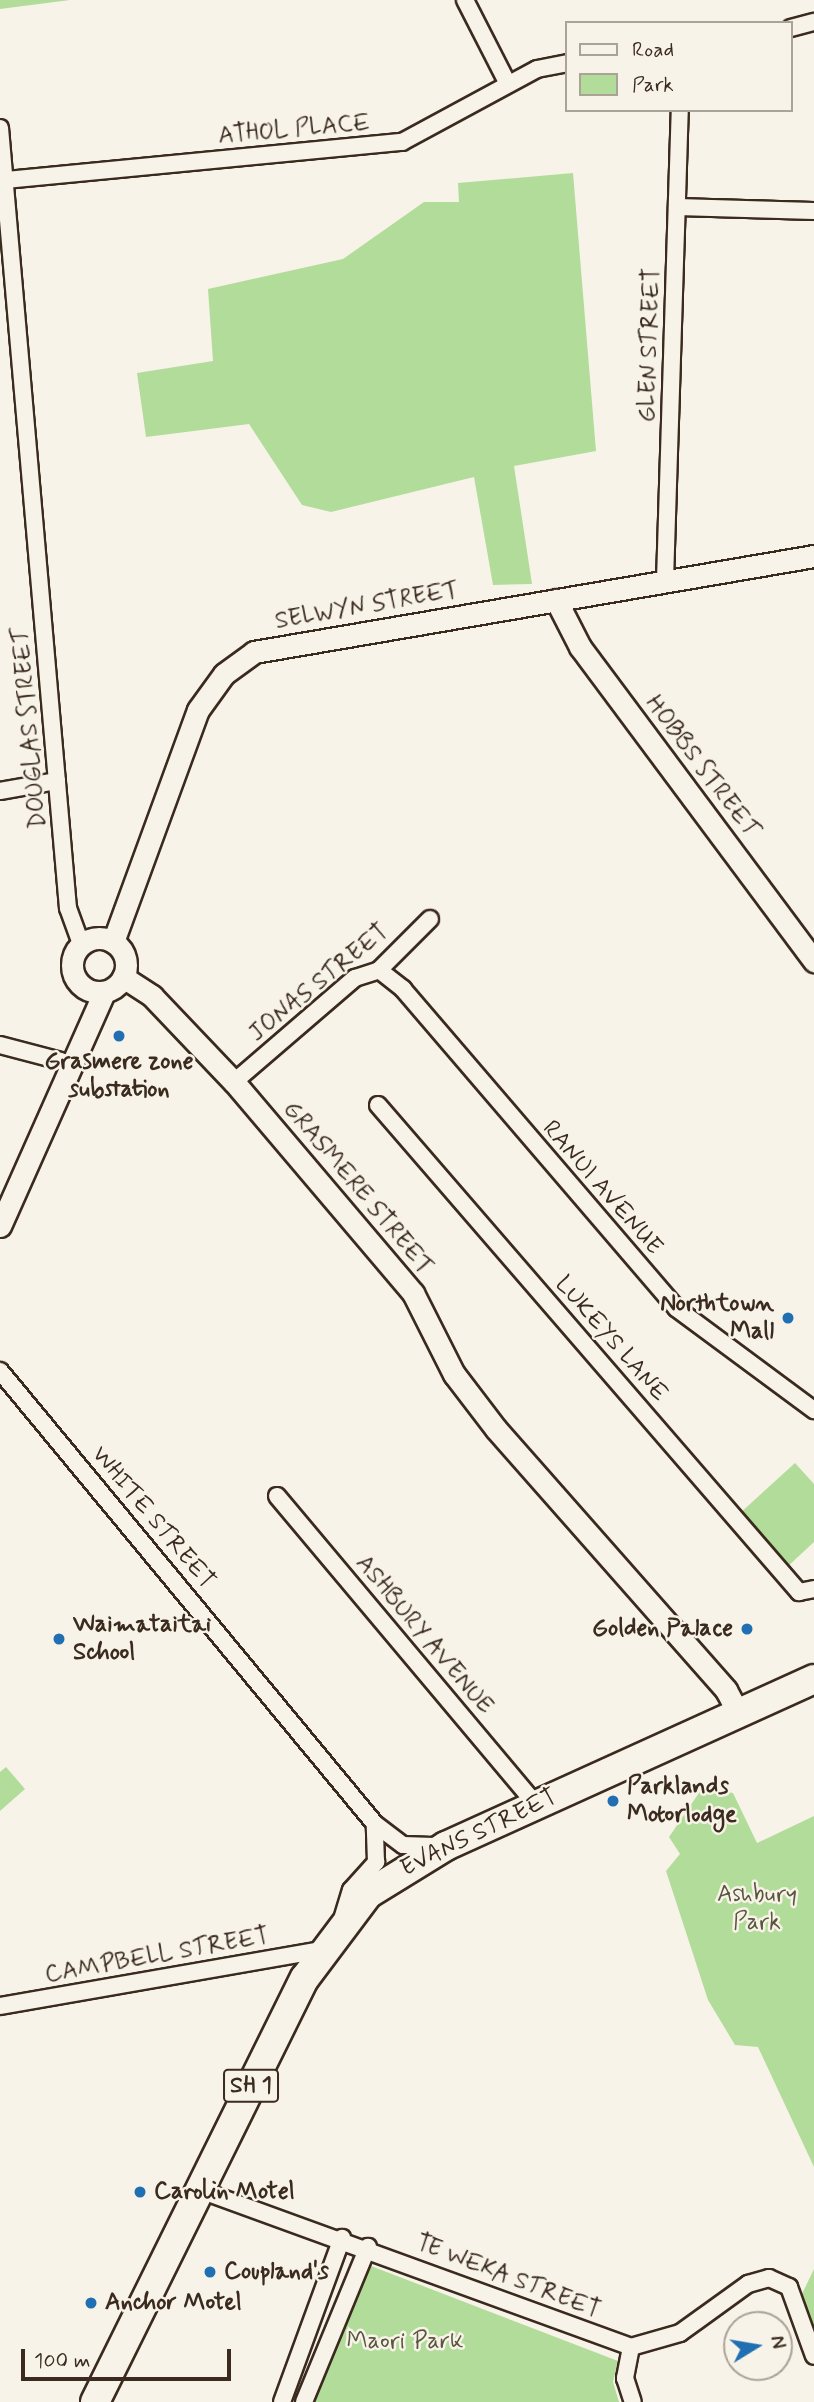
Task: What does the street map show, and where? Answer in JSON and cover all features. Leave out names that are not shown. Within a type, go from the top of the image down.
[{"type":"highway","name":"EVANS STREET","points":[[95,2402],[321,1950],[340,1925],[386,1880],[446,1846],[814,1679]]},
{"type":"street","points":[[465,0],[508,84]]},
{"type":"street","points":[[793,27],[814,22]]},
{"type":"street","name":"ATHOL PLACE","points":[[5,180],[402,142],[508,84],[566,63]]},
{"type":"street","name":"GLEN STREET","points":[[665,580],[680,112]]},
{"type":"street","name":"DOUGLAS STREET","points":[[0,128],[68,908],[81,944]]},
{"type":"street","points":[[677,207],[814,211]]},
{"type":"street","name":"SELWYN STREET","points":[[113,942],[198,710],[224,674],[254,652],[814,556]]},
{"type":"street","name":"HOBBS STREET","points":[[556,600],[580,647],[814,961]]},
{"type":"street","points":[[0,791],[58,780]]},
{"type":"street","name":"JONAS STREET","points":[[234,1082],[355,978],[379,970],[430,919]]},
{"type":"street","points":[[0,1226],[61,1068],[96,991],[123,977],[125,961],[113,942],[97,938],[81,944],[72,969],[96,991]]},
{"type":"street","name":"RANUI AVENUE","points":[[379,970],[403,989],[676,1308],[814,1410]]},
{"type":"street","name":"GRASMERE STREET","points":[[123,977],[152,996],[234,1082],[414,1293],[454,1374],[496,1429],[726,1690],[739,1714]]},
{"type":"street","points":[[0,1045],[61,1068]]},
{"type":"street","name":"LUKEYS LANE","points":[[378,1105],[799,1592],[814,1589]]},
{"type":"street","name":"WHITE STREET","points":[[0,1371],[375,1825],[403,1844],[446,1846]]},
{"type":"street","name":"ASHBURY AVENUE","points":[[277,1496],[535,1804]]},
{"type":"street","points":[[340,1925],[351,1890],[376,1861],[375,1825]]},
{"type":"street","name":"CAMPBELL STREET","points":[[0,2006],[321,1950]]},
{"type":"street","name":"TE WEKA STREET","points":[[200,2190],[368,2247],[631,2347]]},
{"type":"street","points":[[282,2402],[342,2238]]},
{"type":"street","points":[[304,2402],[368,2247]]},
{"type":"street","points":[[633,2402],[625,2378],[631,2347],[680,2333],[748,2284],[769,2278],[789,2287],[814,2356]]},
{"type":"green space","points":[[0,0],[70,0],[0,9]]},
{"type":"green space","points":[[573,173],[596,451],[514,466],[532,584],[493,585],[474,477],[331,512],[302,505],[249,424],[146,437],[137,373],[213,361],[208,289],[343,259],[424,202],[459,202],[458,183]]},
{"type":"green space","points":[[795,1463],[814,1484],[814,1542],[786,1568],[738,1515]]},
{"type":"green space","points":[[6,1767],[25,1789],[0,1811],[0,1772]]},
{"type":"green space","name":"Ashbury Park","points":[[703,1787],[733,1793],[757,1843],[814,1816],[814,2167],[758,2047],[735,2045],[708,2000],[666,1871],[680,1854],[669,1837]]},
{"type":"green space","name":"Maori Park","points":[[371,2266],[618,2361],[613,2382],[619,2402],[313,2402]]},
{"type":"green space","points":[[814,2269],[814,2331],[802,2294]]},
{"type":"place","name":"Grasmere zone substation","points":[[119,1036]]},
{"type":"place","name":"Northtown Mall","points":[[788,1318]]},
{"type":"place","name":"Golden Palace","points":[[747,1629]]},
{"type":"place","name":"Waimataitai School","points":[[59,1639]]},
{"type":"place","name":"Parklands Motorlodge","points":[[613,1801]]},
{"type":"place","name":"Carolin Motel","points":[[140,2192]]},
{"type":"place","name":"Coupland's","points":[[210,2272]]},
{"type":"place","name":"Anchor Motel","points":[[91,2303]]}]
